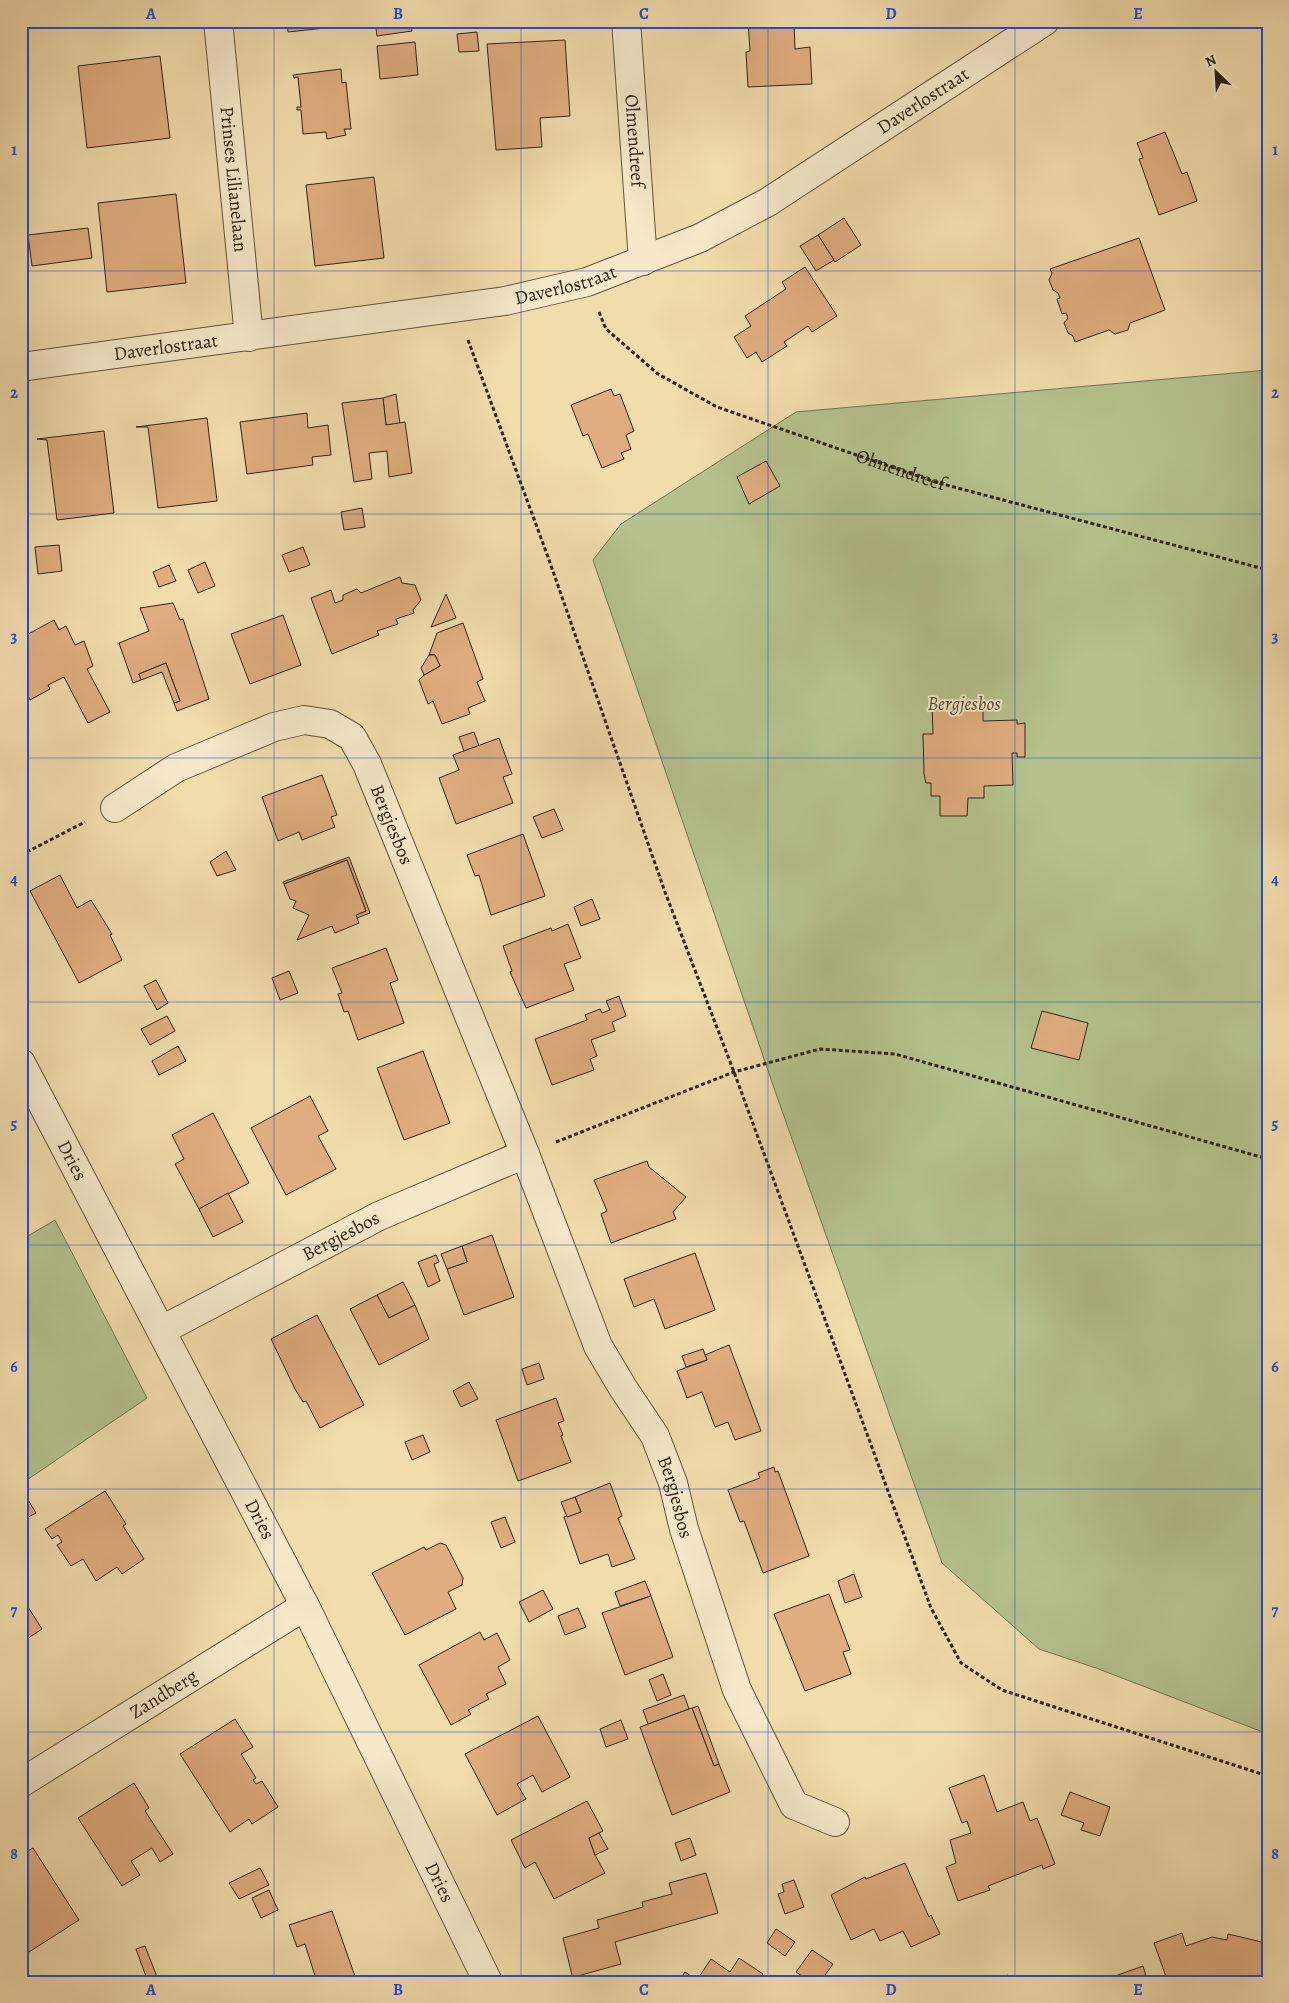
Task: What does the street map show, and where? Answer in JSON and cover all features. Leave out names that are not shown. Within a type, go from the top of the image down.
[{"type":"street","name":"Prinses Lilianelaan","points":[[218,21],[249,337]]},
{"type":"street","name":"Olmendreef","points":[[626,21],[643,261]]},
{"type":"street","name":"Daverlostraat","points":[[21,367],[505,302],[587,282],[700,238],[768,202],[1045,21]]},
{"type":"street","name":"Bergjesbos","points":[[115,808],[176,768],[274,727],[304,720],[330,724],[352,737],[367,764],[525,1154],[598,1346],[655,1436],[673,1482],[684,1529],[737,1690],[794,1805],[835,1822]]},
{"type":"street","name":"Dries","points":[[21,1063],[306,1606],[488,1982]]},
{"type":"street","name":"Bergjesbos","points":[[162,1330],[379,1216],[525,1154]]},
{"type":"street","name":"Zandberg","points":[[21,1783],[306,1606]]},
{"type":"path","name":"Olmendreef","points":[[587,282],[606,329],[658,374],[717,407],[935,482],[1268,570]]},
{"type":"path","points":[[454,308],[474,356],[548,557],[665,892],[734,1072],[931,1608],[961,1663],[1002,1690],[1268,1776]]},
{"type":"path","points":[[21,855],[115,808]]},
{"type":"path","points":[[525,1154],[734,1072],[820,1049],[895,1054],[1268,1159]]},
{"type":"green space","name":"Bergjesbos","points":[[1268,370],[1268,1734],[1096,1668],[1039,1649],[942,1563],[774,1088],[593,560],[621,524],[796,412]]},
{"type":"green space","points":[[55,1220],[147,1398],[21,1484],[21,1240]]},
{"type":"building","points":[[287,21],[324,21],[325,28],[288,32]]},
{"type":"building","points":[[375,21],[411,21],[412,31],[377,36]]},
{"type":"building","points":[[748,21],[797,21],[794,22],[795,49],[810,47],[812,84],[748,87],[746,52],[750,51]]},
{"type":"building","points":[[477,32],[479,51],[459,52],[457,34]]},
{"type":"building","points":[[565,40],[570,116],[540,118],[542,147],[496,150],[487,44]]},
{"type":"building","points":[[415,42],[418,75],[380,79],[377,46]]},
{"type":"building","points":[[160,56],[170,138],[87,148],[78,66]]},
{"type":"building","points":[[341,69],[342,83],[346,82],[351,129],[344,129],[346,135],[327,139],[326,132],[303,134],[301,110],[297,110],[297,107],[301,107],[298,77],[294,78],[293,75]]},
{"type":"building","points":[[1165,132],[1182,174],[1187,172],[1197,201],[1159,215],[1139,159],[1143,158],[1137,143]]},
{"type":"building","points":[[21,145],[26,185],[21,186]]},
{"type":"building","points":[[374,177],[384,258],[315,266],[306,185]]},
{"type":"building","points":[[21,186],[23,186],[27,216],[21,217]]},
{"type":"building","points":[[176,194],[186,283],[107,292],[98,203]]},
{"type":"building","points":[[844,218],[861,245],[835,262],[818,235]]},
{"type":"building","points":[[88,228],[92,258],[32,266],[28,235]]},
{"type":"building","points":[[818,235],[834,260],[816,271],[800,246]]},
{"type":"building","points":[[1139,238],[1165,310],[1130,323],[1128,330],[1115,334],[1109,330],[1075,342],[1073,336],[1068,333],[1064,323],[1068,318],[1066,313],[1062,314],[1057,299],[1060,298],[1058,293],[1053,290],[1049,280],[1052,273],[1050,269]]},
{"type":"building","points":[[805,267],[837,316],[812,332],[808,326],[784,342],[787,346],[762,362],[756,352],[747,358],[734,337],[751,326],[745,316],[786,289],[782,282]]},
{"type":"building","points":[[611,389],[614,396],[620,394],[634,431],[626,435],[631,449],[621,453],[624,459],[602,468],[588,434],[583,436],[571,405]]},
{"type":"building","points":[[396,394],[400,424],[386,425],[383,398]]},
{"type":"building","points":[[383,398],[386,425],[405,422],[412,473],[389,477],[387,451],[369,453],[372,479],[354,482],[342,403]]},
{"type":"building","points":[[307,413],[308,428],[328,425],[331,455],[312,457],[313,465],[247,474],[240,422]]},
{"type":"building","points":[[207,418],[217,501],[158,508],[148,427],[136,427]]},
{"type":"building","points":[[104,431],[114,513],[57,520],[47,440],[37,439]]},
{"type":"building","points":[[766,461],[780,486],[749,504],[737,477]]},
{"type":"building","points":[[362,508],[365,527],[344,530],[341,512]]},
{"type":"building","points":[[59,545],[62,571],[38,574],[35,547]]},
{"type":"building","points":[[303,547],[310,565],[289,572],[282,555]]},
{"type":"building","points":[[205,562],[215,586],[198,593],[188,570]]},
{"type":"building","points":[[169,565],[176,581],[159,587],[153,572]]},
{"type":"building","points":[[400,577],[402,583],[415,585],[421,600],[413,610],[414,613],[396,619],[398,624],[377,631],[379,635],[332,654],[311,598],[331,590],[335,603],[343,600],[343,595],[357,589],[361,593]]},
{"type":"building","points":[[446,594],[456,618],[431,627]]},
{"type":"building","points":[[173,603],[180,620],[183,619],[209,699],[177,711],[174,703],[180,701],[166,663],[139,674],[141,680],[133,683],[119,643],[149,631],[140,608]]},
{"type":"building","points":[[283,615],[301,665],[250,684],[231,634]]},
{"type":"building","points":[[54,620],[59,630],[66,626],[75,645],[84,641],[93,666],[87,669],[110,712],[88,723],[64,677],[48,685],[50,689],[30,700],[21,683],[21,638]]},
{"type":"building","points":[[463,623],[483,679],[477,682],[485,701],[468,708],[470,714],[442,724],[433,701],[428,704],[419,680],[440,666],[435,655],[429,655],[437,633]]},
{"type":"building","points":[[429,655],[435,655],[440,666],[424,675],[421,668]]},
{"type":"building","points":[[166,663],[180,701],[174,703],[162,672],[141,680],[139,674]]},
{"type":"building","points":[[983,701],[983,721],[1017,720],[1017,724],[1025,723],[1025,757],[1017,757],[1017,753],[1012,753],[1013,785],[984,786],[984,798],[968,798],[967,816],[940,816],[940,796],[931,796],[931,783],[926,783],[924,774],[923,734],[933,734],[932,702]]},
{"type":"building","points":[[474,732],[479,746],[464,751],[459,737]]},
{"type":"building","points":[[499,738],[512,774],[503,777],[513,803],[456,824],[439,778],[459,770],[453,755]]},
{"type":"building","points":[[322,775],[337,815],[331,817],[335,827],[302,840],[299,832],[278,841],[262,797]]},
{"type":"building","points":[[554,809],[563,830],[542,838],[533,817]]},
{"type":"building","points":[[523,834],[545,896],[491,915],[479,875],[475,876],[467,855]]},
{"type":"building","points":[[226,851],[236,870],[217,876],[210,862]]},
{"type":"building","points":[[349,857],[370,913],[357,918],[356,915],[366,911],[347,860],[284,884],[283,882]]},
{"type":"building","points":[[347,860],[366,911],[356,915],[359,923],[335,933],[332,926],[297,940],[309,915],[293,908],[296,901],[290,899],[284,884]]},
{"type":"building","points":[[60,875],[77,908],[91,900],[112,934],[110,935],[122,960],[79,983],[30,891]]},
{"type":"building","points":[[592,899],[600,919],[581,926],[574,907]]},
{"type":"building","points":[[568,924],[581,958],[564,964],[574,990],[526,1008],[510,972],[512,971],[503,946],[551,928],[552,931]]},
{"type":"building","points":[[386,948],[398,980],[390,983],[404,1023],[358,1040],[348,1011],[344,1012],[338,994],[342,993],[332,968]]},
{"type":"building","points":[[289,971],[298,993],[280,1000],[272,978]]},
{"type":"building","points":[[156,980],[168,1003],[157,1010],[144,986]]},
{"type":"building","points":[[619,996],[626,1016],[612,1022],[615,1031],[591,1040],[597,1056],[590,1059],[594,1070],[552,1085],[535,1039],[587,1020],[585,1015],[600,1009],[602,1013],[610,1010],[606,1001]]},
{"type":"building","points":[[1042,1011],[1088,1023],[1079,1060],[1031,1048]]},
{"type":"building","points":[[167,1016],[175,1031],[150,1045],[141,1029]]},
{"type":"building","points":[[178,1046],[186,1061],[159,1075],[152,1061]]},
{"type":"building","points":[[423,1051],[450,1123],[404,1140],[377,1068]]},
{"type":"building","points":[[310,1096],[328,1131],[318,1136],[336,1169],[286,1195],[251,1128]]},
{"type":"building","points":[[213,1113],[249,1183],[199,1209],[175,1164],[184,1159],[172,1135]]},
{"type":"building","points":[[647,1161],[649,1167],[686,1197],[673,1212],[676,1219],[611,1243],[601,1214],[607,1211],[594,1180]]},
{"type":"building","points":[[228,1193],[243,1222],[213,1237],[199,1209]]},
{"type":"building","points":[[492,1235],[514,1297],[464,1315],[447,1269],[467,1262],[462,1246]]},
{"type":"building","points":[[462,1246],[467,1262],[447,1269],[441,1254]]},
{"type":"building","points":[[695,1253],[715,1310],[665,1329],[654,1299],[634,1307],[624,1279]]},
{"type":"building","points":[[436,1255],[439,1262],[434,1264],[440,1281],[428,1287],[418,1262]]},
{"type":"building","points":[[403,1282],[415,1305],[389,1318],[377,1295]]},
{"type":"building","points":[[377,1295],[389,1318],[415,1305],[429,1339],[379,1365],[350,1309]]},
{"type":"building","points":[[317,1315],[364,1405],[320,1428],[306,1401],[303,1402],[295,1389],[271,1339]]},
{"type":"building","points":[[729,1345],[761,1431],[735,1440],[728,1422],[715,1427],[702,1392],[687,1398],[677,1371],[707,1360],[705,1355]]},
{"type":"building","points":[[703,1349],[707,1360],[686,1367],[682,1356]]},
{"type":"building","points":[[539,1363],[544,1379],[527,1385],[522,1369]]},
{"type":"building","points":[[469,1382],[478,1399],[461,1407],[453,1391]]},
{"type":"building","points":[[556,1398],[564,1421],[558,1423],[563,1435],[561,1436],[571,1462],[518,1481],[496,1420]]},
{"type":"building","points":[[423,1435],[430,1452],[412,1460],[405,1442]]},
{"type":"building","points":[[774,1467],[775,1472],[778,1471],[809,1556],[763,1573],[744,1521],[740,1522],[728,1490],[760,1478],[758,1473]]},
{"type":"building","points":[[610,1483],[622,1516],[618,1518],[635,1559],[612,1567],[608,1554],[580,1564],[564,1517],[581,1512],[575,1497]]},
{"type":"building","points":[[105,1491],[126,1524],[123,1526],[144,1559],[122,1574],[117,1567],[96,1581],[83,1559],[71,1566],[57,1545],[62,1542],[58,1535],[52,1539],[45,1529]]},
{"type":"building","points":[[24,1493],[36,1513],[21,1521],[21,1495]]},
{"type":"building","points":[[575,1497],[581,1512],[567,1517],[561,1502]]},
{"type":"building","points":[[505,1517],[515,1542],[501,1548],[491,1522]]},
{"type":"building","points":[[440,1543],[446,1545],[463,1578],[462,1585],[448,1592],[456,1609],[405,1635],[372,1573],[424,1547],[426,1550]]},
{"type":"building","points":[[854,1574],[862,1597],[845,1603],[838,1581]]},
{"type":"building","points":[[645,1581],[651,1596],[620,1606],[615,1592]]},
{"type":"building","points":[[543,1590],[553,1609],[529,1622],[519,1602]]},
{"type":"building","points":[[829,1594],[850,1650],[843,1652],[851,1674],[805,1691],[774,1614]]},
{"type":"building","points":[[21,1596],[42,1629],[21,1643]]},
{"type":"building","points":[[651,1596],[673,1657],[625,1675],[602,1613]]},
{"type":"building","points":[[578,1608],[586,1627],[565,1635],[558,1616]]},
{"type":"building","points":[[480,1632],[484,1640],[497,1633],[510,1660],[498,1667],[506,1684],[486,1694],[489,1699],[468,1710],[471,1714],[451,1725],[419,1665]]},
{"type":"building","points":[[663,1674],[671,1695],[657,1701],[649,1680]]},
{"type":"building","points":[[684,1695],[689,1709],[648,1724],[643,1710]]},
{"type":"building","points":[[698,1706],[719,1764],[714,1766],[692,1708]]},
{"type":"building","points":[[692,1708],[714,1766],[719,1764],[730,1792],[672,1815],[640,1727]]},
{"type":"building","points":[[538,1716],[570,1777],[542,1792],[533,1775],[517,1784],[526,1799],[497,1815],[465,1754]]},
{"type":"building","points":[[235,1719],[253,1747],[241,1754],[256,1778],[253,1780],[256,1784],[262,1781],[278,1807],[252,1824],[249,1819],[230,1832],[180,1754]]},
{"type":"building","points":[[621,1720],[628,1739],[606,1747],[600,1729]]},
{"type":"building","points":[[984,1775],[997,1812],[1023,1802],[1030,1821],[1037,1818],[1055,1864],[1043,1869],[1042,1865],[988,1886],[990,1890],[958,1901],[946,1867],[956,1863],[950,1840],[971,1833],[967,1821],[962,1823],[949,1788]]},
{"type":"building","points":[[134,1783],[149,1808],[145,1811],[173,1854],[160,1862],[152,1848],[131,1861],[140,1875],[122,1886],[78,1818]]},
{"type":"building","points":[[1070,1792],[1110,1807],[1100,1836],[1081,1830],[1084,1823],[1061,1815]]},
{"type":"building","points":[[587,1801],[603,1831],[589,1838],[595,1855],[605,1873],[554,1899],[535,1862],[525,1868],[511,1840]]},
{"type":"building","points":[[599,1833],[608,1849],[595,1855],[589,1838]]},
{"type":"building","points":[[690,1838],[696,1855],[681,1861],[675,1843]]},
{"type":"building","points":[[33,1848],[79,1920],[29,1952],[21,1940],[21,1855]]},
{"type":"building","points":[[905,1863],[929,1917],[931,1915],[940,1934],[911,1947],[903,1931],[880,1941],[874,1929],[851,1940],[831,1895],[865,1877],[866,1879]]},
{"type":"building","points":[[260,1868],[269,1885],[239,1899],[229,1883]]},
{"type":"building","points":[[706,1873],[718,1913],[615,1942],[621,1964],[574,1977],[572,1975],[563,1938],[599,1928],[597,1920],[643,1907],[642,1902],[672,1894],[669,1883]]},
{"type":"building","points":[[794,1880],[804,1907],[785,1914],[778,1894],[784,1892],[782,1884]]},
{"type":"building","points":[[269,1890],[278,1910],[261,1918],[252,1898]]},
{"type":"building","points":[[332,1911],[357,1982],[317,1982],[305,1944],[297,1947],[289,1925]]},
{"type":"building","points":[[776,1929],[795,1942],[785,1956],[767,1943]]},
{"type":"building","points":[[1182,1933],[1186,1946],[1212,1937],[1227,1940],[1228,1934],[1266,1943],[1265,1947],[1268,1948],[1268,1982],[1168,1982],[1154,1943]]},
{"type":"building","points":[[145,1946],[159,1982],[148,1982],[136,1949]]},
{"type":"building","points":[[812,1950],[833,1964],[820,1982],[811,1982],[796,1972]]},
{"type":"building","points":[[739,1958],[763,1974],[758,1982],[678,1982],[685,1972],[697,1980],[711,1959],[730,1972]]},
{"type":"building","points":[[1143,1966],[1148,1982],[1101,1982],[1101,1981]]},
{"type":"building","points":[[1008,1975],[1011,1982],[991,1982]]}]
